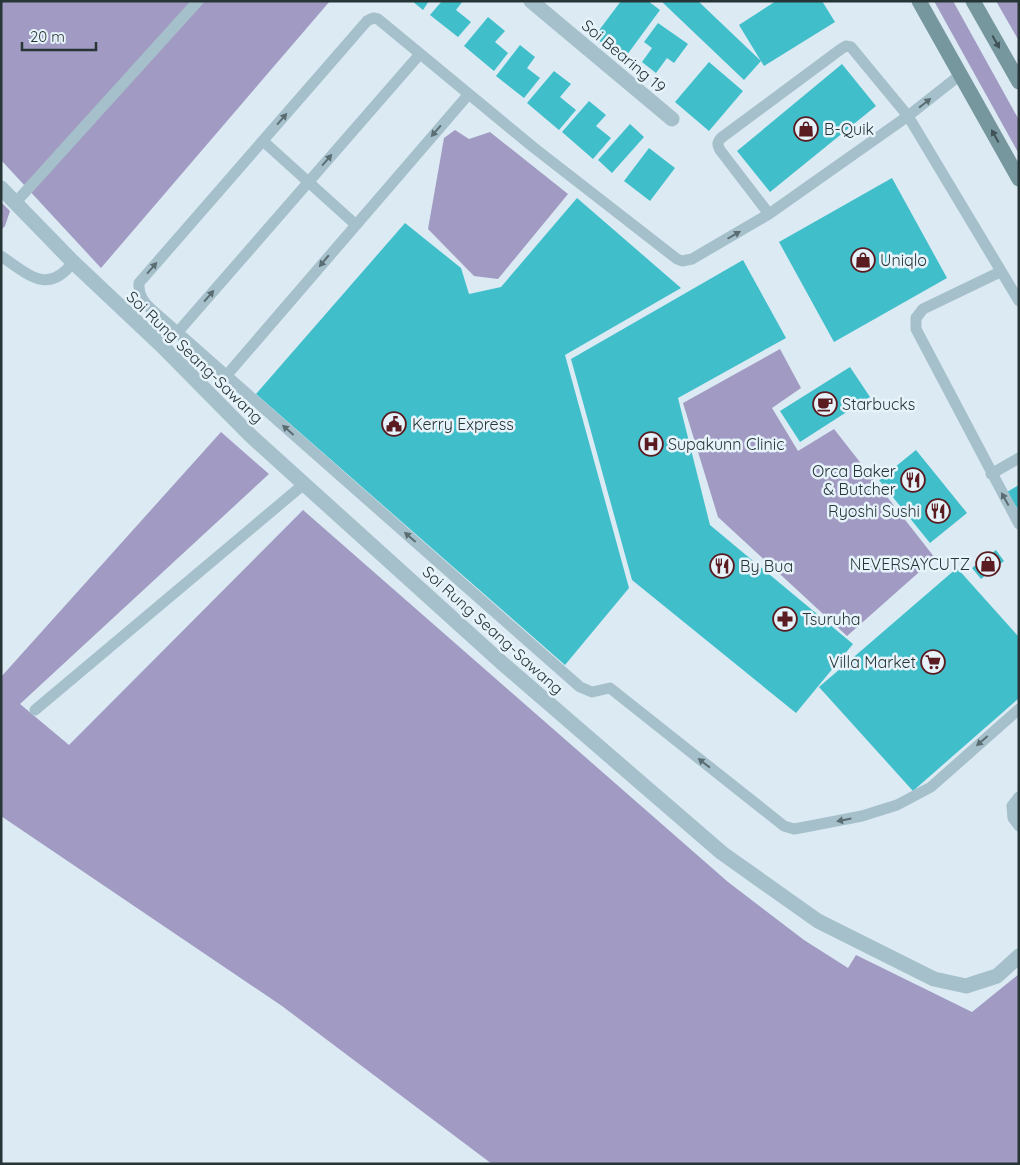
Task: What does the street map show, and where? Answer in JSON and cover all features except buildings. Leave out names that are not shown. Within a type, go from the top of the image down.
[{"type":"street","name":"Soi Bearing 19","points":[[531,1],[672,119]]},
{"type":"street","points":[[919,1],[1019,179]]},
{"type":"street","points":[[973,1],[1019,82]]},
{"type":"street","name":"Soi Rung Seang-Sawang","points":[[1,188],[72,262],[160,345],[251,436],[502,663],[722,853],[818,921],[934,979],[966,986],[997,976],[1019,956]]},
{"type":"lane","points":[[16,202],[198,1]]},
{"type":"lane","points":[[960,75],[908,116],[769,214],[692,259],[682,261],[468,94],[378,19],[370,18],[139,283],[139,292],[143,301],[177,333],[580,688],[592,692],[610,688],[784,826],[794,829],[805,827],[862,816],[897,805],[930,787],[1019,709]]},
{"type":"lane","points":[[769,214],[720,150],[717,142],[841,49],[848,46],[854,49],[908,116],[1019,301]]},
{"type":"lane","points":[[177,333],[420,54]]},
{"type":"lane","points":[[226,376],[468,94]]},
{"type":"lane","points":[[263,141],[355,224]]},
{"type":"lane","points":[[1,256],[36,279],[51,280],[65,272],[72,262]]},
{"type":"lane","points":[[1000,272],[923,308],[916,318],[916,328],[991,474],[1019,524]]},
{"type":"lane","points":[[991,474],[1019,458]]},
{"type":"lane","points":[[34,710],[304,484]]},
{"type":"lane","points":[[1019,797],[1012,806],[1013,818],[1019,826]]},
{"type":"shaded area","points":[[1,1],[330,1],[101,268],[1,160]]},
{"type":"shaded area","points":[[934,1],[953,1],[1019,120],[1019,154]]},
{"type":"shaded area","points":[[996,1],[1019,1],[1019,41]]},
{"type":"shaded area","points":[[455,130],[469,139],[490,132],[568,194],[498,279],[474,276],[428,229],[444,138]]},
{"type":"shaded area","points":[[1,202],[10,211],[5,226],[1,230]]},
{"type":"shaded area","points":[[780,349],[801,388],[772,408],[798,451],[834,429],[935,558],[847,636],[718,517],[683,403]]},
{"type":"shaded area","points":[[221,432],[269,474],[20,704],[69,745],[303,510],[728,882],[804,940],[848,968],[856,955],[972,1012],[1019,974],[1019,1164],[492,1164],[282,1006],[1,816],[1,677]]},
{"type":"place","name":"B-Quik","points":[[806,129]]},
{"type":"place","name":"Uniqlo","points":[[863,260]]},
{"type":"place","name":"Starbucks","points":[[825,404]]},
{"type":"place","name":"Kerry Express","points":[[394,424]]},
{"type":"place","name":"Supakunn Clinic","points":[[651,444]]},
{"type":"place","name":"Orca Baker & Butcher","points":[[913,480]]},
{"type":"place","name":"Ryoshi Sushi","points":[[938,511]]},
{"type":"place","name":"NEVERSAYCUTZ","points":[[988,564]]},
{"type":"place","name":"By Bua","points":[[722,566]]},
{"type":"place","name":"Tsuruha","points":[[785,619]]},
{"type":"place","name":"Villa Market","points":[[933,662]]}]
